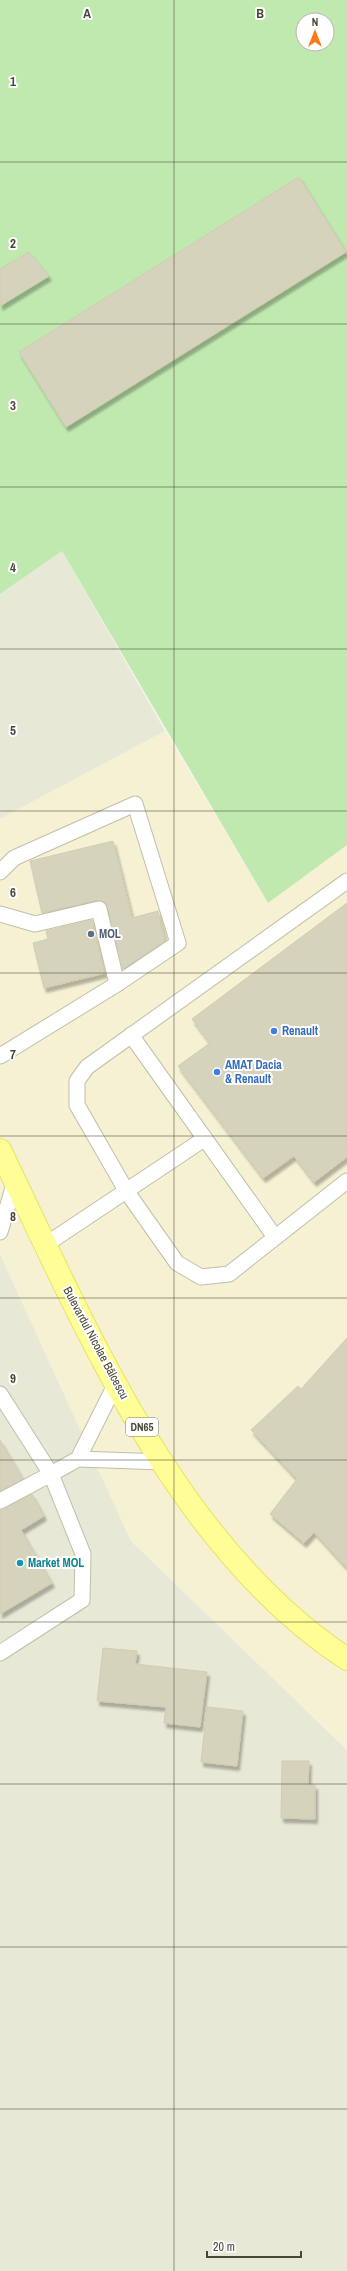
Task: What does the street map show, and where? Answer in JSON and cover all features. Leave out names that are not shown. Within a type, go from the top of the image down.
[{"type":"main road","name":"Bulevardul Nicolae Bălcescu","points":[[0,1150],[45,1245],[116,1383],[162,1462],[214,1535],[264,1590],[328,1646],[347,1658]]},
{"type":"lane","points":[[0,872],[14,858],[135,804],[178,942],[117,984],[0,1056]]},
{"type":"lane","points":[[347,881],[87,1066],[77,1081],[77,1105],[127,1192],[177,1263],[201,1276],[229,1274],[347,1181]]},
{"type":"lane","points":[[0,914],[36,924],[99,909],[117,984]]},
{"type":"lane","points":[[131,1035],[204,1140],[275,1237]]},
{"type":"lane","points":[[45,1245],[204,1140]]},
{"type":"lane","points":[[0,1232],[15,1181]]},
{"type":"lane","points":[[78,1459],[116,1383]]},
{"type":"lane","points":[[0,1394],[51,1474],[83,1554],[82,1600],[0,1653]]},
{"type":"lane","points":[[0,1501],[78,1459],[162,1462]]},
{"type":"shaded area","points":[[62,551],[165,731],[0,819],[0,594]]},
{"type":"shaded area","points":[[165,731],[268,903],[347,845],[347,1750],[131,1541],[0,1254],[0,819]]},
{"type":"shaded area","points":[[0,1254],[131,1541],[347,1750],[347,2271],[0,2271]]},
{"type":"green space","points":[[0,0],[347,0],[347,845],[268,903],[62,551],[0,594]]},
{"type":"building","points":[[299,177],[346,252],[66,427],[19,352]]},
{"type":"building","points":[[29,252],[49,276],[0,306],[0,269]]},
{"type":"building","points":[[113,841],[132,918],[158,911],[165,941],[123,969],[106,903],[97,900],[42,913],[30,861]]},
{"type":"building","name":"Renault","points":[[347,903],[347,1157],[314,1182],[294,1156],[263,1178],[178,1066],[210,1043],[192,1019]]},
{"type":"building","points":[[92,920],[105,973],[44,988],[33,943],[48,939],[46,931]]},
{"type":"building","points":[[347,1338],[347,1568],[314,1532],[304,1543],[270,1514],[297,1479],[251,1430],[298,1386],[301,1389]]},
{"type":"building","points":[[0,1440],[23,1479],[0,1491]]},
{"type":"building","name":"Market MOL","points":[[32,1494],[44,1516],[21,1530],[52,1583],[0,1614],[0,1510]]},
{"type":"building","points":[[103,1648],[137,1651],[135,1664],[207,1672],[200,1727],[164,1723],[166,1707],[97,1701]]},
{"type":"building","points":[[207,1707],[243,1711],[237,1766],[201,1762]]},
{"type":"building","points":[[282,1761],[309,1761],[308,1785],[315,1785],[315,1819],[281,1818]]},
{"type":"place","name":"MOL","points":[[91,934]]},
{"type":"place","name":"Renault","points":[[274,1031]]},
{"type":"place","name":"AMAT Dacia & Renault","points":[[217,1072]]},
{"type":"place","name":"Market MOL","points":[[20,1563]]}]
